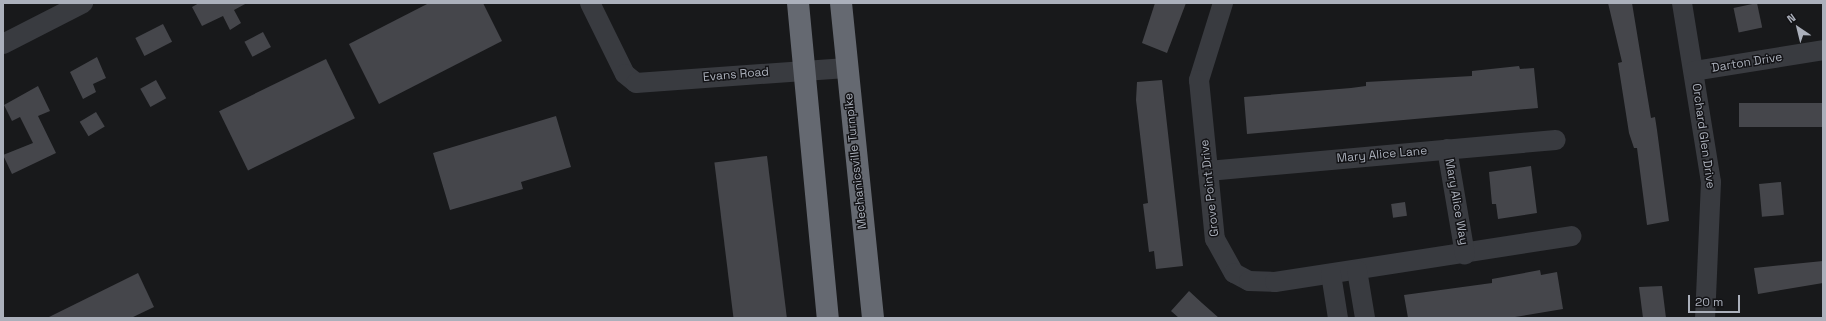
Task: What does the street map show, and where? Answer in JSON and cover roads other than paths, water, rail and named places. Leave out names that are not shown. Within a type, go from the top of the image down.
[{"type":"highway","points":[[798,3],[828,318]]},
{"type":"highway","name":"Mechanicsville Turnpike","points":[[841,3],[846,68],[873,318]]},
{"type":"street","points":[[3,44],[83,3]]},
{"type":"street","name":"Evans Road","points":[[590,3],[629,78],[636,83],[846,68]]},
{"type":"street","name":"Grove Point Drive","points":[[1223,3],[1199,80],[1215,239],[1234,273],[1249,281],[1275,282],[1465,254],[1571,236]]},
{"type":"street","name":"Orchard Glen Drive","points":[[1682,3],[1711,182],[1705,318]]},
{"type":"street","name":"Darton Drive","points":[[1694,71],[1823,50]]},
{"type":"street","name":"Mary Alice Lane","points":[[1208,171],[1556,140]]},
{"type":"street","name":"Mary Alice Way","points":[[1447,149],[1465,254]]},
{"type":"street","points":[[1357,270],[1366,318]]},
{"type":"street","points":[[1331,274],[1338,318]]}]
